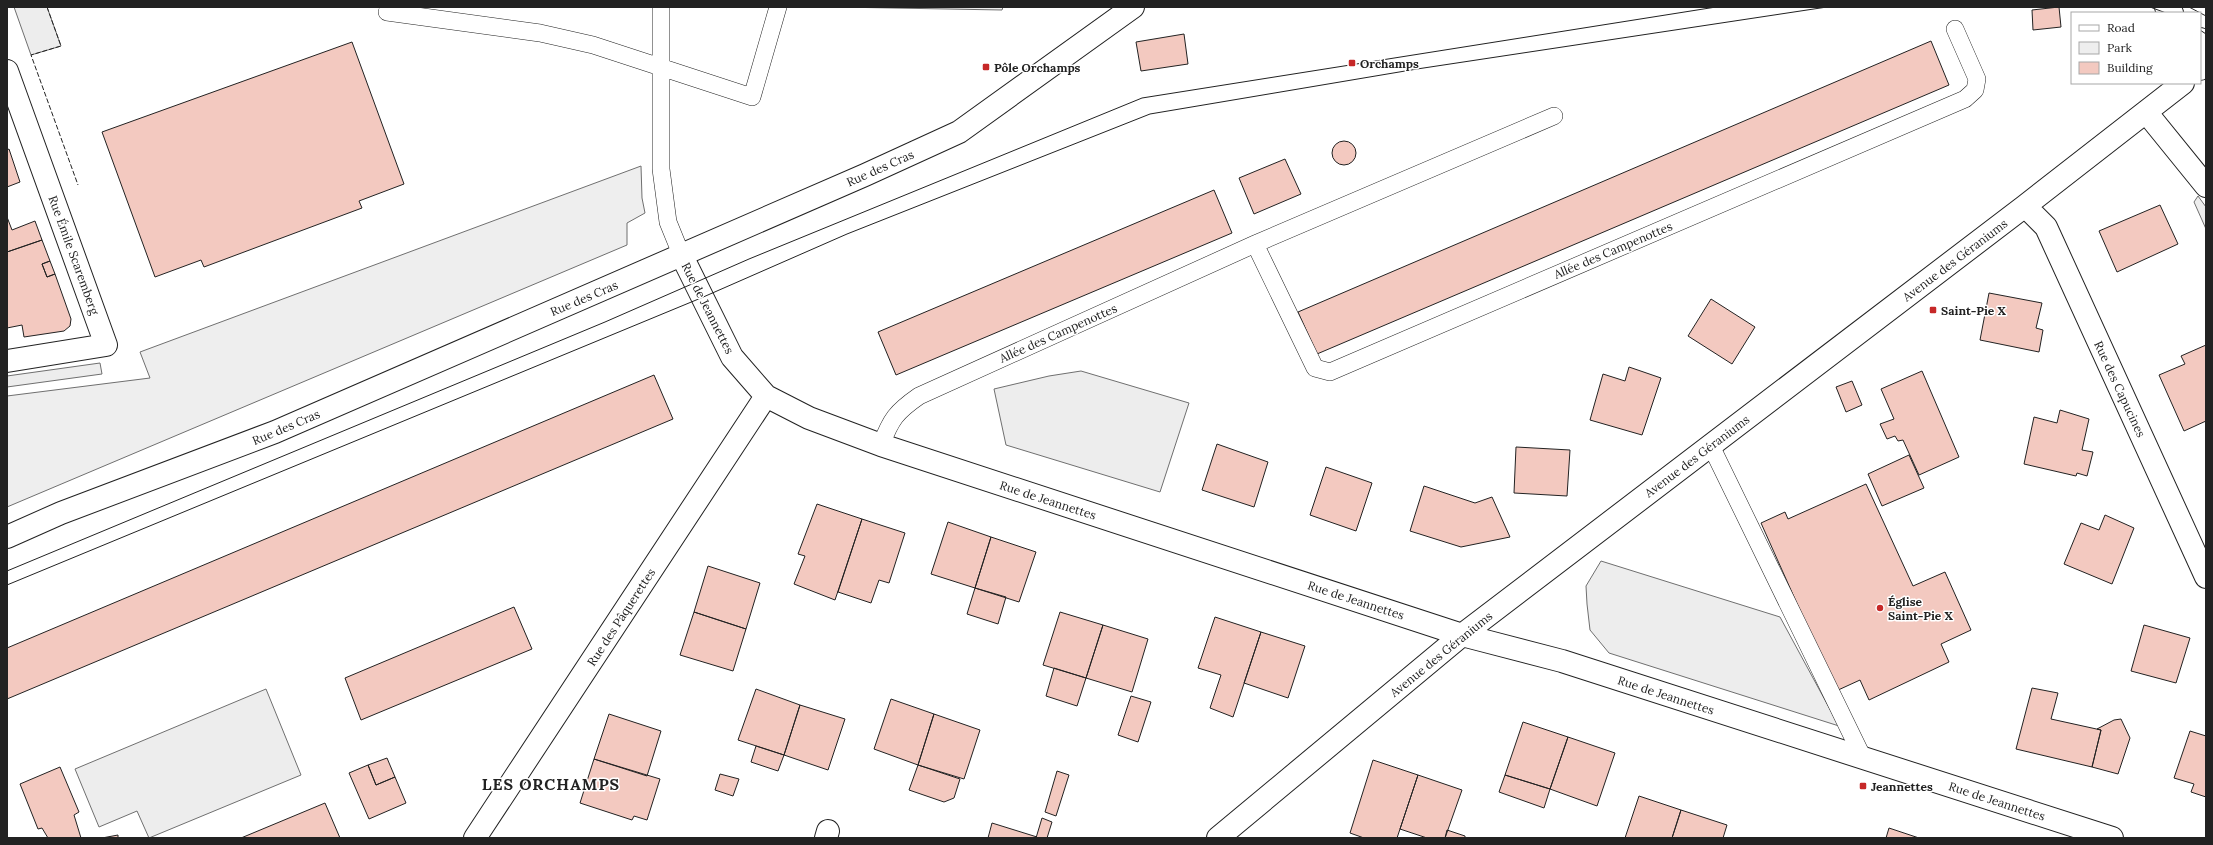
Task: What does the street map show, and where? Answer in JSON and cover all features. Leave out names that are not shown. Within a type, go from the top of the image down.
[{"type":"street","name":"Rue des Cras","points":[[7,537],[61,513],[275,432],[865,175],[959,132],[1132,7]]},
{"type":"street","name":"Rue Émile Scaremberg","points":[[7,71],[106,346],[7,361]]},
{"type":"street","name":"Avenue des Géraniums","points":[[1218,838],[1462,635],[2025,206],[2182,84]]},
{"type":"street","points":[[2146,112],[2206,186]]},
{"type":"street","name":"Rue des Capucines","points":[[2025,206],[2046,227],[2206,577]]},
{"type":"street","name":"Rue de Jeannettes","points":[[681,254],[732,357],[766,396],[809,418],[881,445],[1462,635],[1562,661],[2112,838]]},
{"type":"street","name":"Rue des Pâquerettes","points":[[475,838],[766,396]]},
{"type":"lane","points":[[661,7],[661,169],[668,222],[681,254]]},
{"type":"lane","points":[[387,12],[540,33],[593,45],[752,97],[778,7]]},
{"type":"lane","name":"Allée des Campenottes","points":[[1255,244],[1315,368],[1330,372],[1965,99],[1975,90],[1977,79],[1955,29]]},
{"type":"lane","name":"Allée des Campenottes","points":[[881,445],[890,421],[919,396],[1255,244],[1554,116]]},
{"type":"lane","points":[[1711,446],[1863,758]]},
{"type":"green space","points":[[641,166],[642,198],[645,213],[627,223],[627,245],[7,507],[7,396],[150,378],[140,352]]},
{"type":"shaded area","points":[[14,7],[47,7],[61,46],[31,55]]},
{"type":"shaded area","points":[[838,7],[1003,7],[1002,10]]},
{"type":"shaded area","points":[[2198,196],[2206,207],[2206,229],[2194,202]]},
{"type":"shaded area","points":[[100,363],[102,374],[7,387],[7,376]]},
{"type":"shaded area","points":[[1081,371],[1189,403],[1160,492],[1006,445],[994,389],[1049,376]]},
{"type":"shaded area","points":[[1601,561],[1780,617],[1839,726],[1609,653],[1590,630],[1587,604],[1586,586]]},
{"type":"shaded area","points":[[266,689],[301,775],[149,838],[137,811],[99,827],[75,769]]},
{"type":"building","points":[[2059,7],[2061,27],[2033,30],[2032,10]]},
{"type":"building","points":[[1184,34],[1188,64],[1141,71],[1136,42]]},
{"type":"building","points":[[1931,41],[1949,85],[1317,354],[1298,312]]},
{"type":"building","points":[[352,42],[404,184],[359,201],[362,208],[204,267],[201,260],[155,277],[102,132]]},
{"type":"building","points":[[1344,141],[1353,144],[1356,153],[1353,162],[1344,165],[1335,162],[1332,153],[1335,144]]},
{"type":"building","points":[[9,149],[20,182],[7,187],[7,150]]},
{"type":"building","points":[[1285,159],[1301,194],[1254,214],[1239,178]]},
{"type":"building","points":[[1214,190],[1232,233],[896,375],[878,332]]},
{"type":"building","points":[[2160,205],[2178,244],[2117,272],[2099,231]]},
{"type":"building","points":[[7,217],[12,230],[35,221],[42,240],[7,252]]},
{"type":"building","points":[[42,240],[50,261],[42,264],[47,277],[55,274],[71,319],[70,326],[64,331],[24,337],[22,325],[7,328],[7,252]]},
{"type":"building","points":[[50,261],[55,274],[47,277],[42,264]]},
{"type":"building","points":[[1989,293],[2042,303],[2036,328],[2043,330],[2039,352],[1980,340]]},
{"type":"building","points":[[1711,299],[1755,327],[1732,364],[1688,336]]},
{"type":"building","points":[[2206,345],[2206,421],[2184,431],[2159,375],[2185,364],[2181,356]]},
{"type":"building","points":[[1629,367],[1661,378],[1642,435],[1590,420],[1603,374],[1625,381]]},
{"type":"building","points":[[1922,371],[1959,457],[1919,475],[1903,440],[1898,441],[1895,436],[1887,439],[1880,424],[1894,419],[1881,389]]},
{"type":"building","points":[[654,375],[673,419],[7,699],[7,648]]},
{"type":"building","points":[[1852,381],[1862,405],[1846,412],[1836,387]]},
{"type":"building","points":[[2060,410],[2089,419],[2082,450],[2093,452],[2087,476],[2077,473],[2076,476],[2024,464],[2034,417],[2057,423]]},
{"type":"building","points":[[1217,444],[1268,462],[1254,507],[1202,490]]},
{"type":"building","points":[[1516,447],[1570,450],[1567,496],[1514,493]]},
{"type":"building","points":[[1909,455],[1924,488],[1882,506],[1868,474]]},
{"type":"building","points":[[1326,467],[1372,483],[1356,531],[1310,515]]},
{"type":"building","name":"Église Saint-Pie X","points":[[1866,484],[1913,586],[1945,572],[1971,630],[1941,644],[1949,662],[1869,700],[1860,680],[1836,691],[1761,523],[1785,512],[1788,519]]},
{"type":"building","points":[[1424,486],[1475,503],[1492,497],[1510,537],[1461,547],[1410,531]]},
{"type":"building","points":[[817,504],[862,519],[835,600],[794,584],[805,556],[798,554]]},
{"type":"building","points":[[2105,515],[2134,528],[2112,584],[2064,564],[2081,523],[2099,530]]},
{"type":"building","points":[[862,519],[905,533],[889,583],[879,580],[871,603],[838,592]]},
{"type":"building","points":[[948,522],[991,537],[975,588],[931,574]]},
{"type":"building","points":[[991,537],[1036,552],[1019,602],[975,588]]},
{"type":"building","points":[[708,566],[760,583],[746,629],[694,612]]},
{"type":"building","points":[[975,588],[1006,597],[998,624],[967,614]]},
{"type":"building","points":[[514,607],[532,649],[361,720],[345,678]]},
{"type":"building","points":[[694,612],[746,629],[733,671],[680,655]]},
{"type":"building","points":[[1060,612],[1103,625],[1086,678],[1043,665]]},
{"type":"building","points":[[1215,617],[1261,632],[1233,717],[1210,708],[1221,675],[1198,668]]},
{"type":"building","points":[[1103,625],[1148,639],[1132,692],[1086,678]]},
{"type":"building","points":[[2144,625],[2190,638],[2176,683],[2131,671]]},
{"type":"building","points":[[1261,632],[1305,646],[1288,698],[1244,683]]},
{"type":"building","points":[[1054,668],[1086,678],[1077,706],[1046,696]]},
{"type":"building","points":[[2032,688],[2058,693],[2051,719],[2101,730],[2092,767],[2016,749]]},
{"type":"building","points":[[756,689],[800,705],[784,755],[738,740]]},
{"type":"building","points":[[1131,696],[1151,702],[1138,742],[1118,735]]},
{"type":"building","points":[[891,699],[934,714],[918,765],[874,749]]},
{"type":"building","points":[[800,705],[845,719],[828,770],[784,755]]},
{"type":"building","points":[[609,714],[661,731],[647,776],[594,759]]},
{"type":"building","points":[[934,714],[980,730],[964,779],[918,765]]},
{"type":"building","points":[[2121,719],[2130,738],[2118,774],[2092,767],[2101,730],[2097,729],[2114,720]]},
{"type":"building","points":[[1523,722],[1568,737],[1550,789],[1505,775]]},
{"type":"building","points":[[2190,731],[2206,736],[2206,797],[2191,792],[2194,784],[2174,778]]},
{"type":"building","points":[[1568,737],[1615,753],[1597,806],[1550,789]]},
{"type":"building","points":[[756,746],[784,755],[778,771],[751,762]]},
{"type":"building","points":[[387,758],[395,777],[376,785],[368,765]]},
{"type":"building","points":[[594,759],[660,779],[647,820],[634,816],[632,820],[580,803]]},
{"type":"building","points":[[1373,760],[1418,775],[1397,838],[1364,838],[1350,833]]},
{"type":"building","points":[[368,765],[376,785],[395,777],[406,803],[369,819],[349,773]]},
{"type":"building","points":[[918,765],[960,779],[954,798],[944,802],[909,790]]},
{"type":"building","points":[[60,767],[79,812],[74,815],[81,838],[48,838],[42,828],[38,829],[20,784]]},
{"type":"building","points":[[1057,771],[1069,775],[1056,816],[1045,812]]},
{"type":"building","points":[[720,774],[739,779],[733,796],[715,790]]},
{"type":"building","points":[[1418,775],[1462,790],[1445,838],[1427,838],[1400,829]]},
{"type":"building","points":[[1505,775],[1550,789],[1544,808],[1499,792]]},
{"type":"building","points":[[1639,796],[1681,810],[1672,838],[1625,838]]},
{"type":"building","points":[[325,803],[340,838],[241,838]]},
{"type":"building","points":[[1681,810],[1727,825],[1723,838],[1672,838]]},
{"type":"building","points":[[1042,818],[1052,822],[1047,838],[1036,838]]},
{"type":"building","points":[[992,823],[1037,837],[988,838]]},
{"type":"building","points":[[1889,828],[1919,838],[1886,838]]},
{"type":"building","points":[[1447,830],[1465,836],[1465,838],[1445,838]]},
{"type":"building","points":[[118,835],[118,838],[102,838]]},
{"type":"tram line","points":[[7,571],[605,322],[749,259],[1142,98],[1716,7]]},
{"type":"tram line","points":[[7,585],[701,298],[847,234],[1150,114],[1417,69],[1827,7]]},
{"type":"tram line","points":[[2150,7],[2163,12]]},
{"type":"tram line","points":[[2189,7],[2198,12]]},
{"type":"tram line","points":[[2201,13],[2206,16]]},
{"type":"tram line","points":[[2201,31],[2206,34]]},
{"type":"fence","points":[[47,7],[61,46],[31,55],[78,185]]},
{"type":"place","name":"Orchamps","points":[[1352,63]]},
{"type":"place","name":"Pôle Orchamps","points":[[986,67]]},
{"type":"place","name":"Saint-Pie X","points":[[1933,310]]},
{"type":"place","name":"Église Saint-Pie X","points":[[1880,608]]},
{"type":"place","name":"Jeannettes","points":[[1863,786]]},
{"type":"district","name":"LES ORCHAMPS","points":[[551,784]]}]
